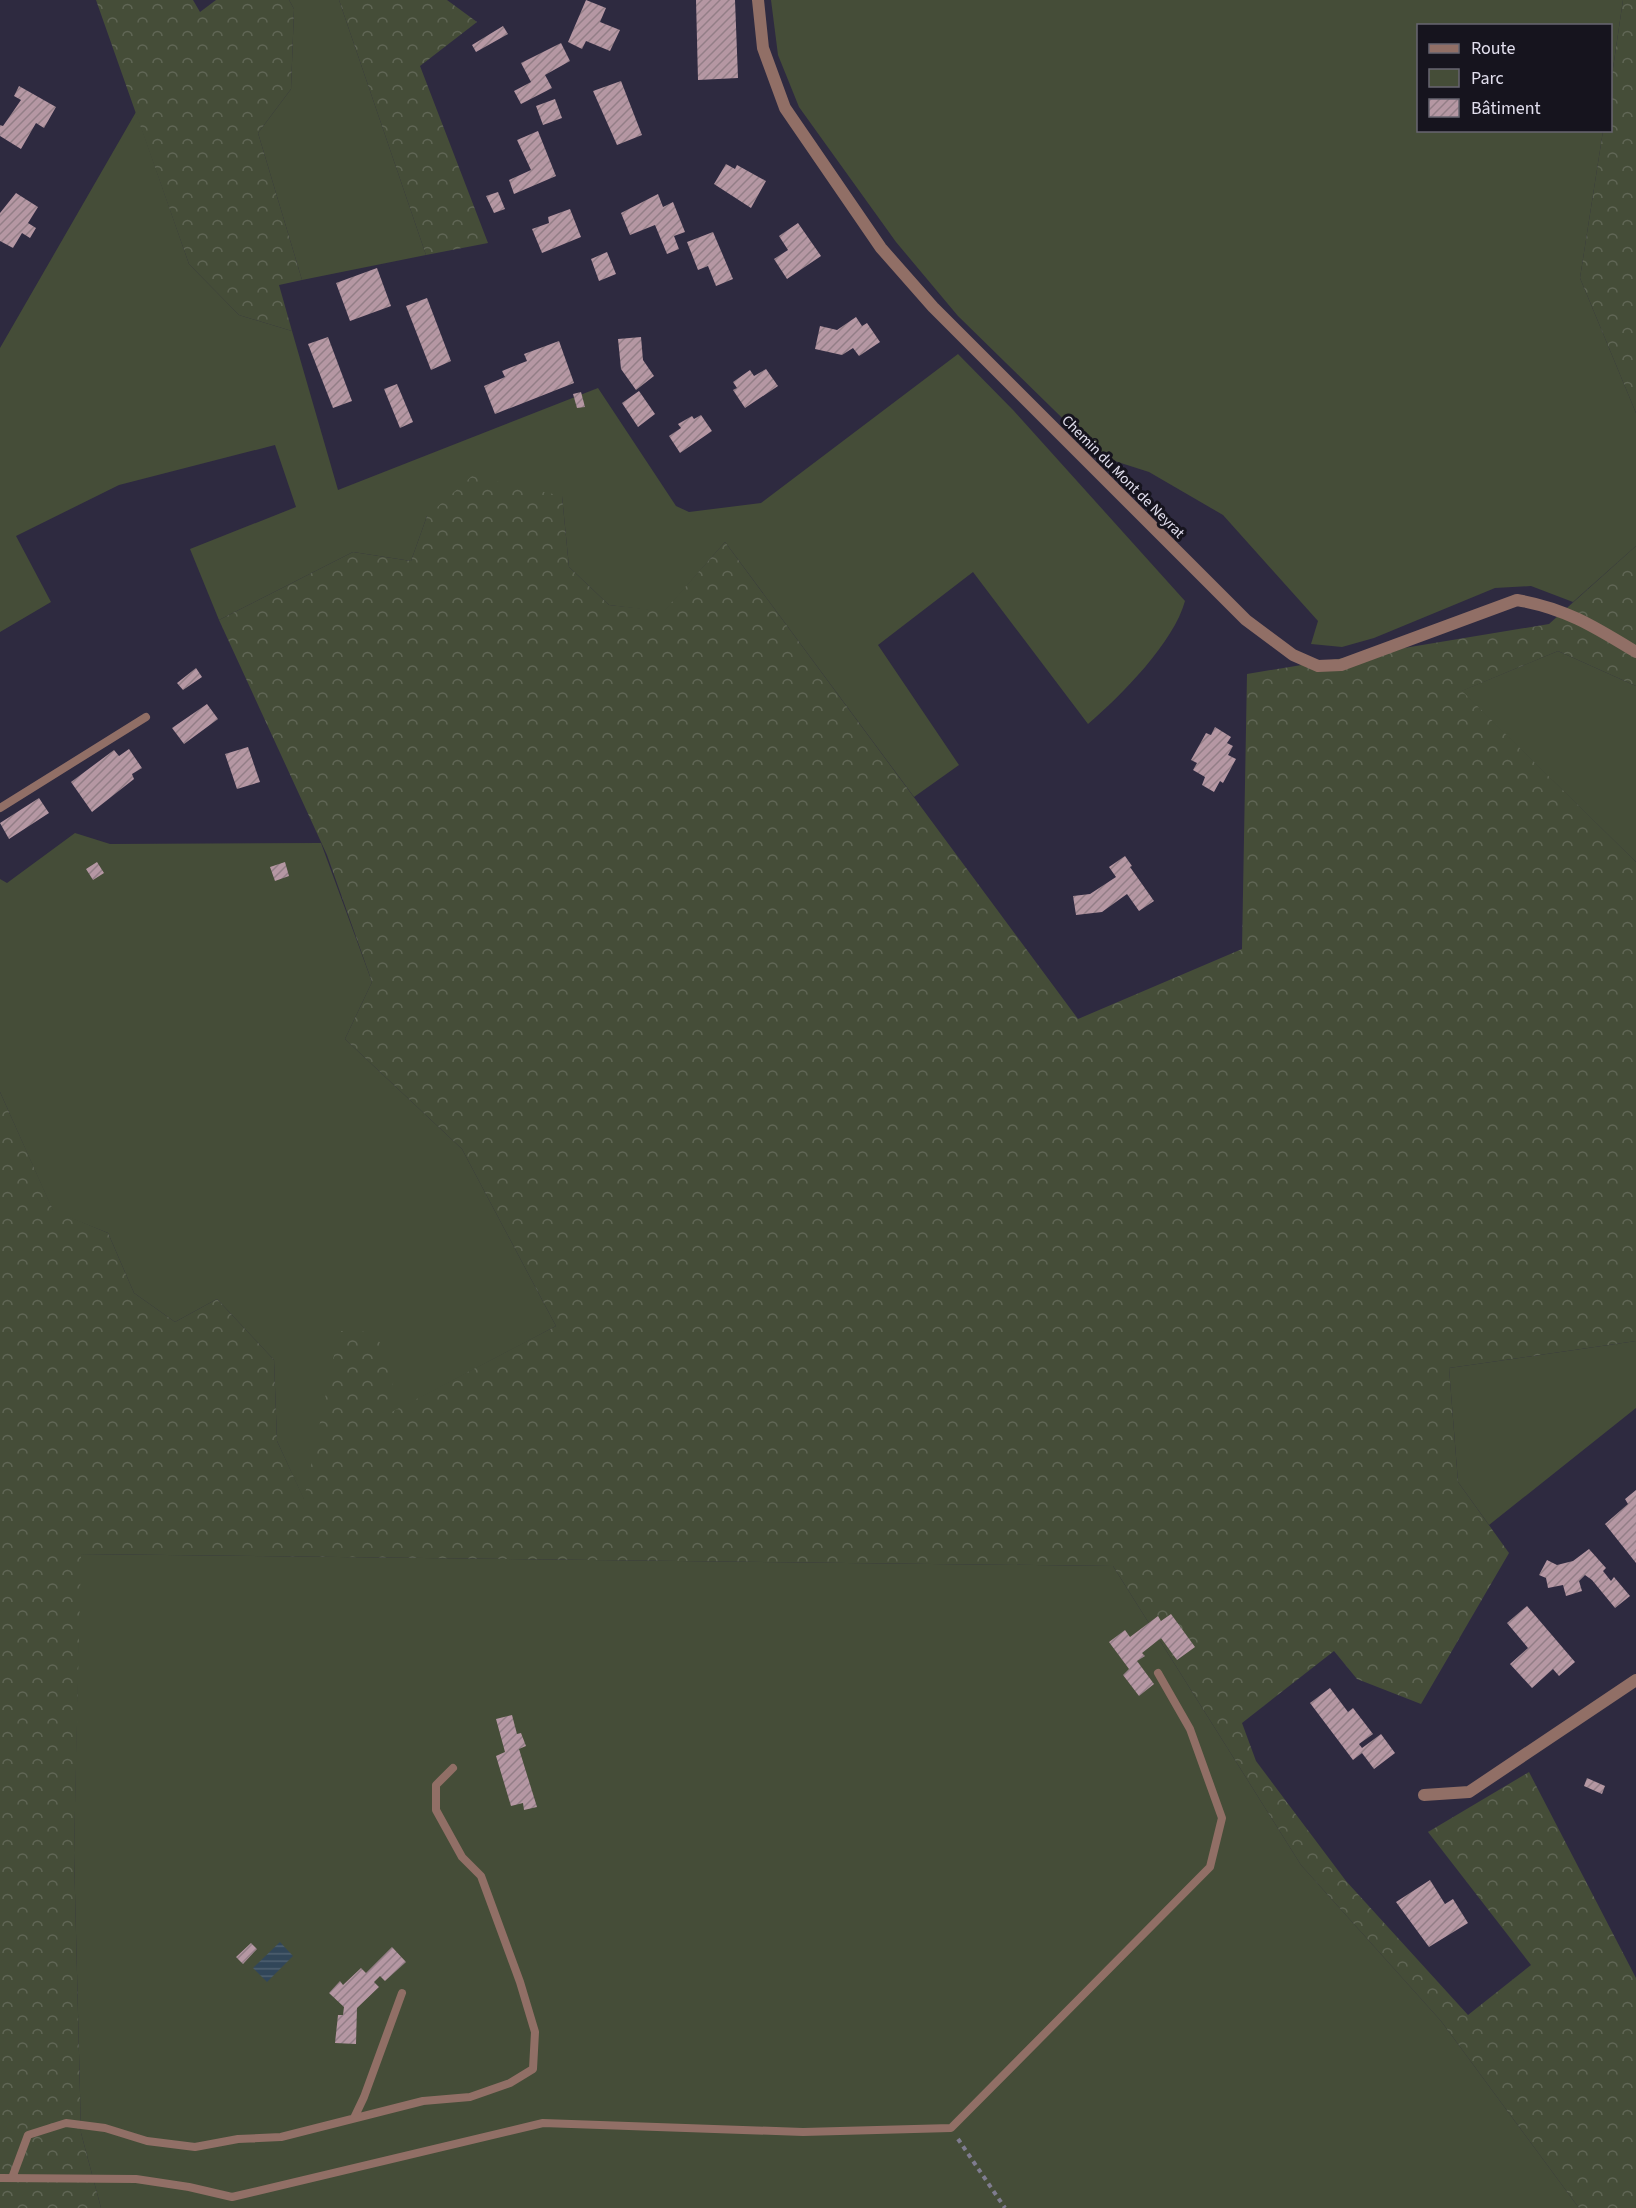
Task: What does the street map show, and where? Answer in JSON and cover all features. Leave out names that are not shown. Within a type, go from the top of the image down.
[{"type":"street","name":"Chemin du Mont de Neyrat","points":[[758,0],[763,48],[785,108],[881,248],[933,308],[1246,620],[1284,648],[1318,666],[1341,665],[1517,600],[1546,605],[1578,617],[1636,652]]},
{"type":"street","points":[[1424,1795],[1469,1792],[1636,1680]]},
{"type":"lane","points":[[0,808],[146,717]]},
{"type":"lane","points":[[0,2178],[136,2179],[189,2187],[232,2197],[543,2123],[803,2132],[951,2128],[1210,1867],[1222,1818],[1190,1729],[1158,1673]]},
{"type":"lane","points":[[12,2178],[28,2135],[66,2123],[105,2128],[147,2141],[195,2146],[238,2139],[281,2137],[423,2101],[470,2097],[510,2083],[533,2069],[535,2032],[481,1876],[462,1857],[436,1810],[436,1785],[453,1768]]},
{"type":"lane","points":[[354,2118],[364,2097],[402,1993]]},
{"type":"path","points":[[951,2128],[1005,2208]]},
{"type":"green space","points":[[96,0],[193,0],[200,12],[216,0],[289,0],[294,9],[291,89],[258,133],[302,280],[279,285],[292,331],[239,315],[189,264]]},
{"type":"green space","points":[[289,0],[339,0],[426,255],[302,280],[258,133],[291,89],[294,9]]},
{"type":"green space","points":[[339,0],[447,0],[477,22],[420,66],[488,243],[426,255]]},
{"type":"green space","points":[[771,0],[1623,0],[1612,75],[1612,24],[1417,24],[1417,132],[1603,132],[1580,278],[1636,413],[1636,546],[1573,602],[1531,586],[1495,588],[1374,638],[1342,647],[1311,644],[1318,621],[1223,515],[1149,472],[1102,457],[958,316],[896,242],[799,107],[778,55]]},
{"type":"green space","points":[[1623,0],[1636,0],[1636,413],[1580,278],[1603,132],[1612,132],[1612,75]]},
{"type":"green space","points":[[136,112],[189,264],[239,315],[292,331],[338,490],[598,388],[676,506],[689,512],[761,503],[958,354],[1014,411],[1185,601],[1179,617],[1170,634],[1145,667],[1116,699],[1088,724],[973,572],[878,645],[959,765],[914,797],[725,542],[664,612],[609,605],[569,567],[562,496],[427,516],[411,561],[353,552],[219,620],[190,549],[296,507],[275,445],[119,485],[16,536],[51,602],[0,632],[0,348]]},
{"type":"green space","points":[[472,476],[562,496],[569,567],[609,605],[664,611],[725,542],[1078,1019],[1242,949],[1247,674],[1549,624],[1636,546],[1636,686],[1558,651],[1462,691],[1636,862],[1636,1341],[1449,1368],[1458,1482],[1509,1553],[1421,1704],[1357,1679],[1334,1651],[1242,1723],[1256,1761],[1346,1881],[1468,2015],[1531,1965],[1428,1832],[1529,1772],[1636,1978],[1636,2208],[1579,2208],[1441,2021],[1301,1865],[1113,1566],[81,1554],[74,1853],[81,2133],[101,2208],[0,2208],[0,1092],[53,1210],[108,1233],[134,1293],[175,1322],[217,1299],[274,1360],[277,1441],[304,1499],[339,1331],[372,1332],[398,1367],[382,1417],[556,1326],[462,1149],[345,1039],[372,982],[327,855],[219,620],[353,552],[411,561],[427,516]]},
{"type":"green space","points":[[1558,651],[1636,686],[1636,862],[1461,691]]},
{"type":"green space","points":[[75,833],[110,844],[321,843],[372,982],[345,1039],[462,1149],[556,1326],[382,1418],[304,1500],[277,1441],[274,1360],[217,1299],[175,1322],[134,1293],[108,1233],[53,1211],[0,1092],[0,879],[7,883]]},
{"type":"green space","points":[[1636,1341],[1636,1408],[1489,1525],[1458,1482],[1449,1368]]},
{"type":"green space","points":[[80,1554],[1113,1566],[1301,1865],[1441,2021],[1579,2208],[101,2208],[81,2133],[74,1853]]},
{"type":"water","points":[[280,1942],[293,1956],[267,1982],[253,1968]]},
{"type":"building","points":[[586,0],[606,8],[600,22],[620,30],[610,51],[586,41],[582,49],[568,42]]},
{"type":"building","points":[[696,0],[735,0],[738,78],[698,80]]},
{"type":"building","points":[[503,26],[508,34],[476,52],[472,45]]},
{"type":"building","points":[[561,43],[570,61],[545,75],[552,88],[521,104],[514,91],[531,82],[521,63]]},
{"type":"building","points":[[621,81],[642,135],[617,145],[593,91]]},
{"type":"building","points":[[19,86],[56,107],[44,128],[36,123],[21,149],[0,136],[0,125],[3,126],[21,100],[14,96]]},
{"type":"building","points":[[555,99],[562,118],[543,125],[536,106]]},
{"type":"building","points":[[538,131],[556,176],[514,194],[509,180],[531,170],[517,140]]},
{"type":"building","points":[[726,164],[735,169],[737,165],[766,181],[751,208],[714,184]]},
{"type":"building","points":[[498,192],[505,209],[494,213],[486,196]]},
{"type":"building","points":[[16,193],[38,207],[28,223],[36,228],[30,238],[22,233],[13,248],[0,241],[0,213]]},
{"type":"building","points":[[658,194],[663,207],[673,202],[685,232],[674,236],[679,249],[667,254],[655,225],[630,235],[621,213]]},
{"type":"building","points":[[570,209],[581,237],[542,253],[532,229],[549,223],[548,217]]},
{"type":"building","points":[[798,223],[821,256],[787,279],[774,259],[788,250],[779,236]]},
{"type":"building","points":[[713,232],[733,279],[716,286],[708,266],[698,270],[687,242]]},
{"type":"building","points":[[607,252],[616,274],[599,281],[591,259]]},
{"type":"building","points":[[377,268],[391,306],[350,321],[336,283]]},
{"type":"building","points":[[427,298],[451,361],[431,370],[406,306]]},
{"type":"building","points":[[856,317],[862,326],[867,323],[880,342],[859,356],[853,348],[842,355],[815,349],[820,326],[837,330]]},
{"type":"building","points":[[328,337],[352,401],[333,408],[308,344]]},
{"type":"building","points":[[641,337],[643,360],[654,376],[636,390],[621,369],[618,339]]},
{"type":"building","points":[[559,341],[574,383],[495,414],[484,386],[505,377],[502,371],[527,361],[524,354]]},
{"type":"building","points":[[766,369],[778,386],[745,408],[733,390],[737,388],[733,382],[750,370],[754,376]]},
{"type":"building","points":[[397,384],[413,422],[400,428],[384,389]]},
{"type":"building","points":[[639,391],[655,414],[638,427],[622,403]]},
{"type":"building","points":[[581,392],[585,407],[577,408],[573,394]]},
{"type":"building","points":[[701,415],[712,431],[680,453],[669,436],[681,428],[678,424],[692,416],[694,419]]},
{"type":"building","points":[[196,668],[202,677],[183,690],[177,683]]},
{"type":"building","points":[[207,704],[218,719],[184,744],[172,728]]},
{"type":"building","points":[[1215,727],[1231,737],[1227,743],[1233,746],[1228,755],[1236,759],[1223,783],[1220,781],[1214,792],[1202,785],[1205,777],[1193,770],[1197,763],[1191,760],[1206,733],[1211,735]]},
{"type":"building","points":[[248,747],[260,782],[237,789],[225,754]]},
{"type":"building","points":[[129,749],[142,768],[132,774],[134,779],[92,812],[71,782],[114,750],[119,756]]},
{"type":"building","points":[[39,798],[49,813],[9,839],[0,823]]},
{"type":"building","points":[[1125,856],[1154,901],[1139,911],[1127,894],[1102,912],[1076,915],[1073,896],[1090,894],[1116,877],[1109,867]]},
{"type":"building","points":[[97,862],[104,873],[93,880],[86,869]]},
{"type":"building","points":[[285,862],[289,876],[275,881],[270,867]]},
{"type":"building","points":[[1636,1490],[1636,1563],[1605,1524],[1628,1504],[1625,1499]]},
{"type":"building","points":[[1589,1549],[1606,1568],[1603,1571],[1611,1581],[1614,1577],[1630,1596],[1615,1608],[1592,1580],[1585,1575],[1579,1581],[1582,1591],[1566,1596],[1563,1585],[1548,1588],[1546,1578],[1539,1575],[1547,1560],[1557,1565],[1573,1561]]},
{"type":"building","points":[[1527,1606],[1575,1662],[1559,1676],[1553,1669],[1532,1688],[1510,1664],[1528,1648],[1507,1623]]},
{"type":"building","points":[[1171,1614],[1195,1647],[1177,1660],[1161,1638],[1142,1653],[1145,1656],[1137,1661],[1154,1684],[1139,1696],[1123,1675],[1129,1669],[1109,1642],[1125,1630],[1130,1637],[1158,1616],[1161,1621]]},
{"type":"building","points":[[1330,1688],[1348,1712],[1353,1708],[1373,1734],[1359,1744],[1362,1748],[1381,1734],[1395,1753],[1374,1769],[1362,1753],[1353,1760],[1310,1703]]},
{"type":"building","points":[[512,1715],[517,1734],[521,1733],[526,1746],[519,1749],[537,1807],[524,1810],[523,1803],[511,1806],[496,1756],[505,1752],[496,1719]]},
{"type":"building","points":[[1587,1778],[1605,1786],[1602,1794],[1584,1786]]},
{"type":"building","points":[[1430,1880],[1445,1904],[1453,1899],[1468,1923],[1429,1947],[1396,1902]]},
{"type":"building","points":[[251,1943],[257,1949],[243,1964],[236,1957]]},
{"type":"building","points":[[392,1947],[406,1962],[385,1981],[380,1976],[374,1982],[379,1987],[357,2008],[356,2044],[335,2043],[338,2015],[343,2015],[344,2007],[329,1993],[340,1981],[343,1985],[361,1968],[366,1973]]}]
